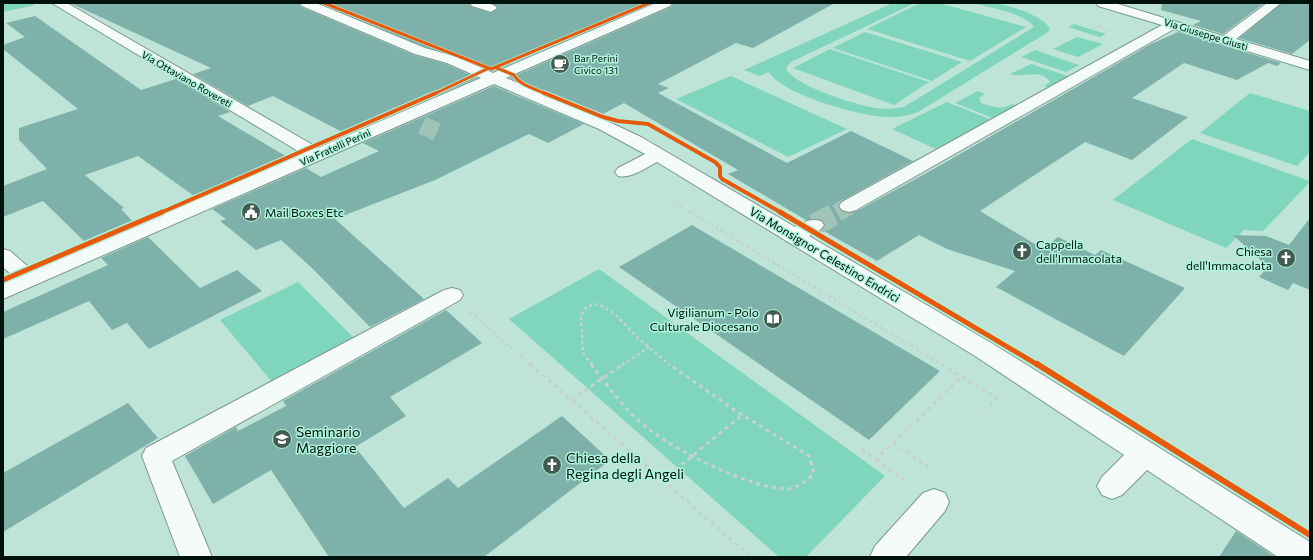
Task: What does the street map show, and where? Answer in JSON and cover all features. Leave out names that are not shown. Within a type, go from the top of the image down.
[{"type":"street","name":"Via Ottaviano Rovereti","points":[[58,3],[317,155]]},
{"type":"street","name":"Via Monsignor Celestino Endrici","points":[[306,3],[420,51],[452,60],[494,78],[605,126],[658,154],[984,350],[1305,557]]},
{"type":"street","points":[[476,3],[491,8]]},
{"type":"street","name":"Via Fratelli Perini","points":[[3,292],[317,155],[414,120],[494,78],[666,3]]},
{"type":"street","name":"Via Giuseppe Giusti","points":[[1102,3],[1310,66]]},
{"type":"street","points":[[1226,40],[1275,3]]},
{"type":"street","points":[[849,206],[1173,24]]},
{"type":"street","points":[[624,172],[658,154]]},
{"type":"street","points":[[794,236],[814,225]]},
{"type":"street","points":[[3,256],[30,280]]},
{"type":"street","points":[[196,557],[156,456],[458,301]]},
{"type":"street","points":[[1112,486],[1145,453]]},
{"type":"street","points":[[886,557],[924,495]]},
{"type":"path","points":[[672,201],[997,398],[987,409]]},
{"type":"path","points":[[816,288],[820,286]]},
{"type":"path","points":[[458,301],[751,557]]},
{"type":"path","points":[[598,304],[608,307],[619,320],[688,379],[808,456],[814,473],[805,483],[787,490],[746,480],[692,456],[650,430],[622,405],[602,379],[583,353],[581,315],[587,306],[598,304]]},
{"type":"path","points":[[571,400],[649,347]]},
{"type":"path","points":[[876,459],[962,377]]},
{"type":"path","points":[[663,480],[742,415]]},
{"type":"path","points":[[893,442],[929,468]]},
{"type":"path","points":[[862,449],[924,495]]},
{"type":"green space","points":[[3,3],[32,3],[35,5],[3,12]]},
{"type":"green space","points":[[893,3],[915,3],[791,62],[786,68],[791,75],[800,81],[826,94],[876,108],[900,108],[904,107],[1034,27],[1024,18],[973,3],[995,3],[1026,12],[1047,24],[1050,29],[1048,32],[918,112],[900,116],[876,116],[831,105],[800,94],[786,87],[776,80],[769,72],[760,76],[744,70]]},
{"type":"green space","points":[[920,3],[939,3],[1026,27],[970,61],[867,29]]},
{"type":"green space","points":[[1074,24],[1106,34],[1100,37],[1068,27]]},
{"type":"green space","points":[[865,32],[962,62],[932,81],[833,48]]},
{"type":"green space","points":[[1077,37],[1103,44],[1078,57],[1053,49]]},
{"type":"green space","points":[[830,49],[929,82],[894,105],[793,68]]},
{"type":"green space","points":[[1035,50],[1079,65],[1066,72],[1021,57]]},
{"type":"green space","points":[[1031,64],[1071,77],[1050,88],[1044,86],[1050,82],[1041,75],[1010,74]]},
{"type":"green space","points":[[731,76],[847,129],[788,157],[676,99]]},
{"type":"green space","points":[[978,91],[985,94],[979,98],[981,103],[989,106],[1004,107],[1012,104],[1019,106],[995,119],[955,103]]},
{"type":"green space","points":[[1250,93],[1310,111],[1310,152],[1297,166],[1200,133]]},
{"type":"green space","points":[[947,102],[992,120],[938,150],[892,129]]},
{"type":"green space","points":[[1192,139],[1310,182],[1263,231],[1244,230],[1226,248],[1113,200]]},
{"type":"green space","points":[[599,269],[885,476],[806,557],[779,557],[509,319]]},
{"type":"green space","points":[[298,282],[354,338],[272,382],[220,320]]},
{"type":"building","points":[[70,3],[299,3],[301,7],[414,55],[446,64],[477,78],[346,134],[273,96],[248,106],[193,74],[211,68]]},
{"type":"building","points":[[320,3],[469,3],[472,7],[491,13],[498,8],[492,3],[652,3],[493,71],[458,56],[425,47]]},
{"type":"building","points":[[673,3],[835,3],[753,48],[736,43],[658,84],[669,88],[658,93],[787,163],[851,131],[913,161],[841,201],[838,207],[842,211],[849,213],[857,211],[932,170],[1151,44],[1178,32],[1281,63],[1277,66],[1268,63],[1237,80],[1184,63],[1132,98],[1188,117],[1132,160],[1085,142],[980,211],[1043,249],[1058,237],[1095,255],[1101,250],[1185,288],[1124,356],[996,287],[1015,271],[947,249],[919,235],[877,261],[822,230],[826,225],[821,220],[806,220],[728,174],[738,170],[624,103],[599,116],[510,78],[671,7]]},
{"type":"building","points":[[1162,3],[1264,3],[1223,34],[1193,25],[1201,21],[1161,10]]},
{"type":"building","points":[[1282,3],[1310,3],[1310,40],[1292,54],[1239,38]]},
{"type":"building","points":[[35,16],[141,90],[176,79],[230,112],[218,116],[289,158],[197,198],[138,156],[85,175],[124,208],[121,209],[136,225],[88,245],[43,201],[3,217],[3,186],[47,169],[19,140],[19,128],[78,109],[3,49],[3,45],[25,37],[6,23]]},
{"type":"building","points":[[494,86],[584,124],[548,143],[529,134],[435,180],[335,219],[424,299],[370,327],[312,268],[281,240],[256,250],[220,221],[226,219],[212,209],[306,168],[321,177],[379,151],[363,143]]},
{"type":"building","name":"Chiesa dell'Immacolata","points":[[1310,218],[1310,290],[1293,283],[1288,290],[1259,277],[1268,267],[1233,235],[1266,236],[1289,245]]},
{"type":"building","name":"Vigilianum - Polo Culturale Diocesano","points":[[692,225],[940,371],[869,440],[619,267]]},
{"type":"building","points":[[148,237],[200,288],[237,270],[262,291],[149,349],[127,323],[112,330],[89,301],[3,339],[3,312],[108,265],[101,258]]},
{"type":"building","name":"Seminario Maggiore","points":[[446,310],[482,343],[390,397],[406,416],[355,447],[404,508],[448,478],[458,488],[562,416],[610,460],[484,557],[329,557],[271,470],[213,504],[185,456],[236,427],[238,431],[286,406],[283,401]]},
{"type":"building","points":[[128,403],[158,438],[3,532],[3,473]]},
{"type":"building","points":[[1236,531],[1275,557],[1219,557]]},
{"type":"tunnel","points":[[422,125],[437,132]]},
{"type":"tunnel","points":[[837,213],[849,206]]},
{"type":"tunnel","points":[[814,225],[839,212]]},
{"type":"cycle path","points":[[324,3],[491,69],[649,3]]},
{"type":"cycle path","points":[[497,68],[514,75],[516,79],[522,83],[591,113],[614,120],[648,124],[715,162],[720,167],[720,176],[722,179],[945,308],[1310,535]]},
{"type":"cycle path","points":[[3,280],[394,112],[487,69]]},
{"type":"place","name":"Bar Perini Civico 131","points":[[560,64]]},
{"type":"place","name":"Mail Boxes Etc","points":[[251,212]]},
{"type":"place","name":"Cappella dell'Immacolata","points":[[1022,251]]},
{"type":"place","name":"Chiesa dell'Immacolata","points":[[1286,258]]},
{"type":"place","name":"Vigilianum - Polo Culturale Diocesano","points":[[773,319]]},
{"type":"place","name":"Seminario Maggiore","points":[[282,439]]},
{"type":"place","name":"Chiesa della Regina degli Angeli","points":[[552,465]]}]
